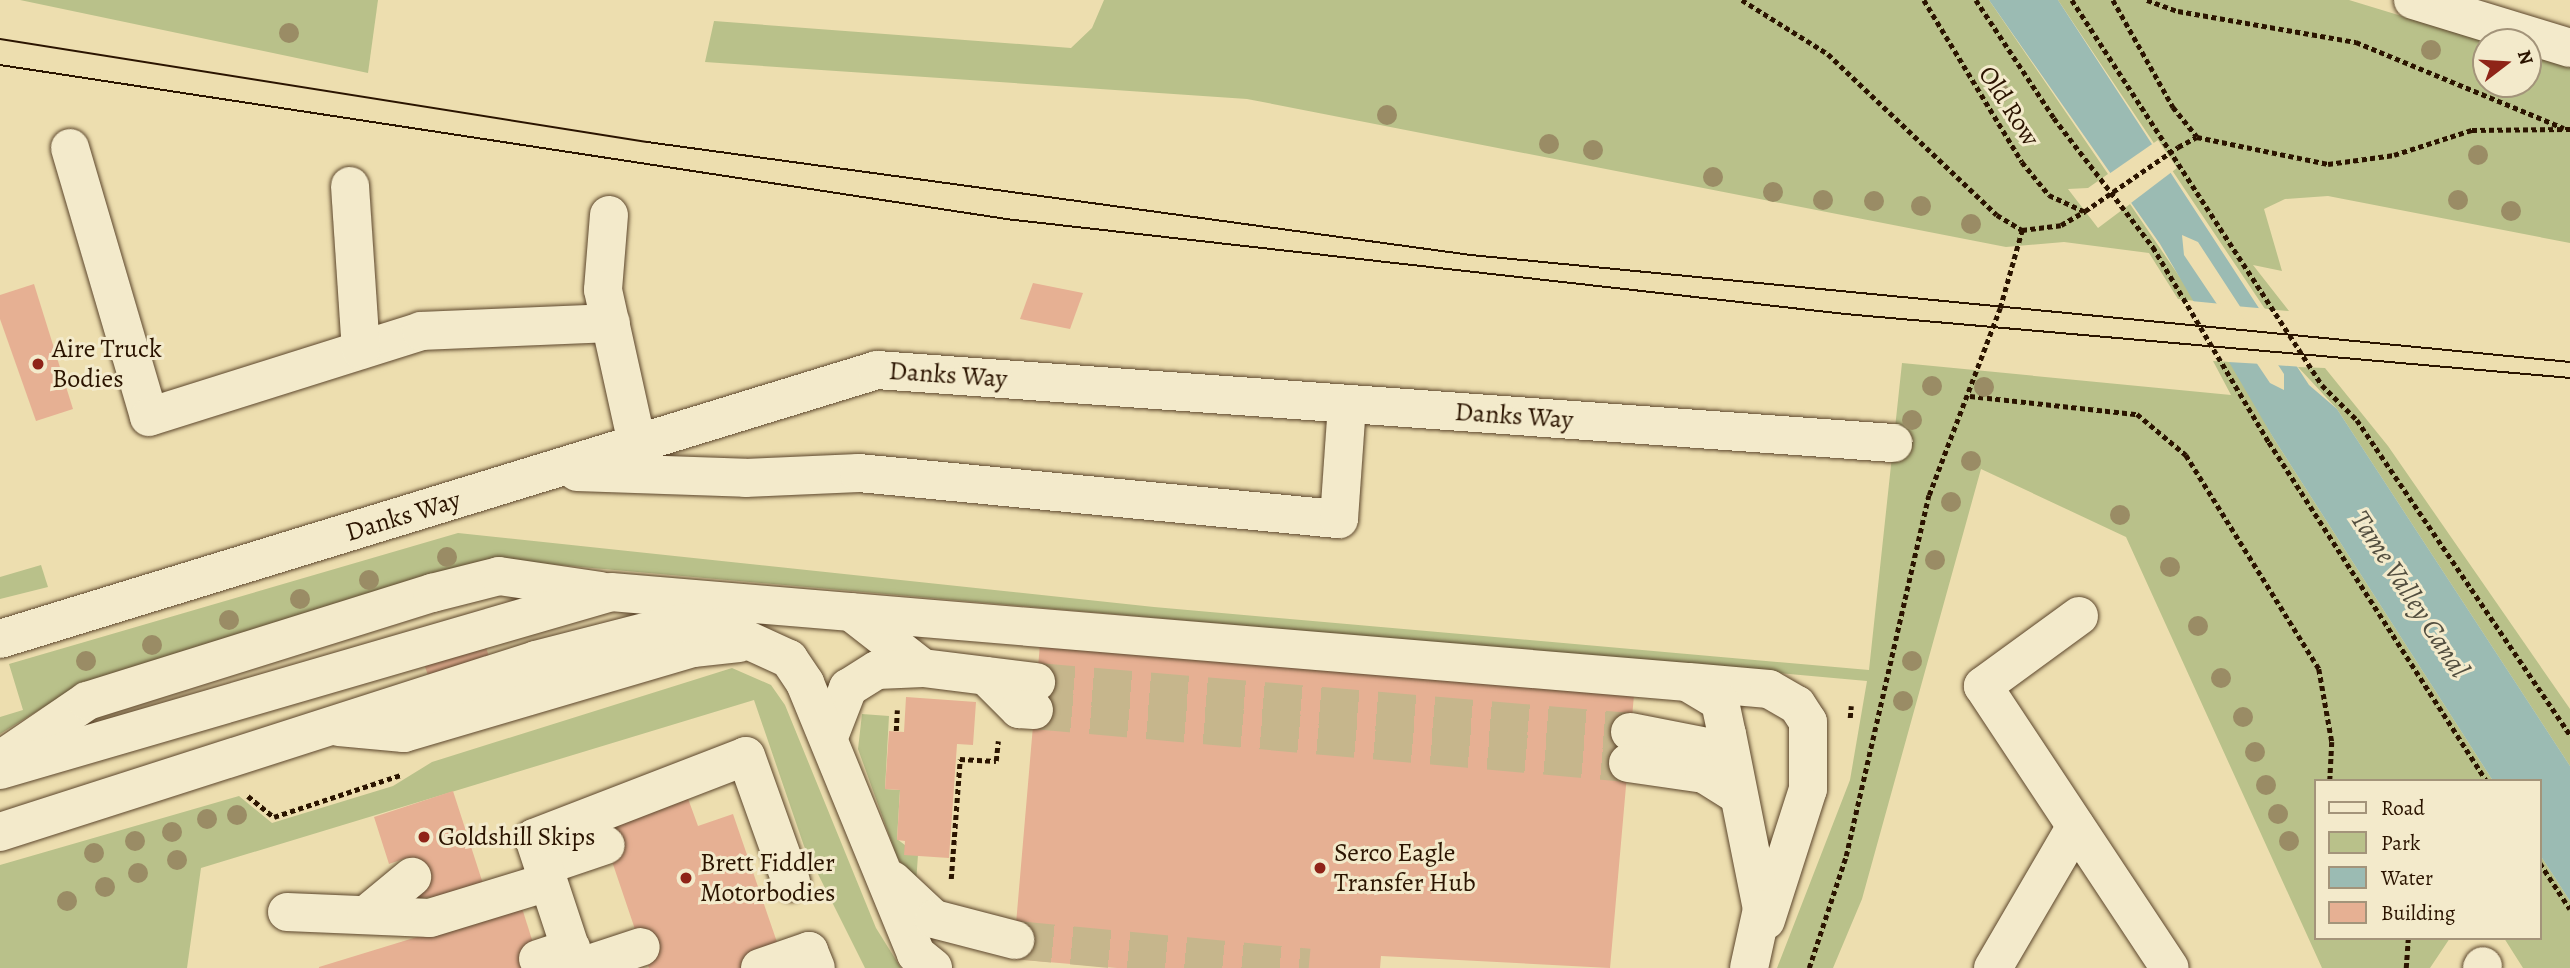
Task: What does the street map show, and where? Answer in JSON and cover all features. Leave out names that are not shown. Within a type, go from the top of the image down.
[{"type":"street","points":[[2413,0],[2570,48]]},
{"type":"street","points":[[70,148],[149,417],[421,331],[611,323]]},
{"type":"street","points":[[350,186],[361,350]]},
{"type":"street","points":[[609,215],[603,290],[637,443]]},
{"type":"street","name":"Danks Way","points":[[0,639],[877,370],[1893,443]]},
{"type":"street","points":[[550,471],[745,478],[859,473],[1339,519],[1347,404]]},
{"type":"street","points":[[0,760],[87,701],[499,576],[611,592],[1769,689],[1797,705],[1808,722],[1808,789],[1751,959]]},
{"type":"street","points":[[0,770],[611,592]]},
{"type":"street","points":[[852,612],[923,668]]},
{"type":"street","points":[[2079,616],[1983,686],[2170,968]]},
{"type":"street","points":[[0,832],[536,660],[684,622],[758,641],[789,659],[830,737],[916,954],[933,968]]},
{"type":"street","points":[[830,737],[848,688],[877,670],[923,668],[986,676],[1035,696]]},
{"type":"street","points":[[1687,682],[1720,702],[1762,909],[1751,959]]},
{"type":"street","points":[[1629,747],[1707,747],[1740,796]]},
{"type":"street","points":[[288,912],[430,918],[746,756],[791,882]]},
{"type":"street","points":[[1993,968],[2076,826]]},
{"type":"street","points":[[542,862],[606,845]]},
{"type":"street","points":[[542,862],[566,961],[641,947]]},
{"type":"street","points":[[882,868],[911,901],[963,929],[1015,940]]},
{"type":"street","points":[[366,915],[412,877]]},
{"type":"street","points":[[760,968],[809,951],[816,968]]},
{"type":"path","points":[[1742,0],[1828,54],[1997,215],[2022,230],[2061,225],[2197,137],[2328,163],[2394,155],[2472,130],[2567,129]]},
{"type":"path","name":"Old Row","points":[[1924,0],[2022,162],[2049,195],[2085,211]]},
{"type":"path","points":[[1976,0],[2054,118],[2152,247],[2269,442],[2486,779]]},
{"type":"path","points":[[2072,0],[2322,385],[2357,420],[2570,735]]},
{"type":"path","points":[[2113,0],[2173,107],[2197,137]]},
{"type":"path","points":[[2147,0],[2178,11],[2356,42],[2567,129]]},
{"type":"path","points":[[1809,968],[1846,856],[1929,495],[1970,396],[2022,230]]},
{"type":"path","points":[[1970,396],[2137,414],[2186,455],[2319,669],[2332,741],[2330,779]]},
{"type":"path","points":[[963,929],[962,902],[950,894],[960,759],[996,761],[998,734]]},
{"type":"path","points":[[242,790],[274,817],[404,772]]},
{"type":"path","points":[[2542,866],[2570,909]]},
{"type":"path","points":[[2406,968],[2408,940]]},
{"type":"green space","points":[[20,0],[378,0],[368,73]]},
{"type":"green space","points":[[1104,0],[1989,0],[2108,174],[2088,188],[2068,189],[2098,228],[2130,204],[2196,301],[2178,299],[2149,253],[2064,242],[2006,247],[1247,99],[705,62],[714,21],[1071,48],[1092,28]]},
{"type":"green space","points":[[2058,0],[2349,0],[2472,37],[2472,98],[2542,98],[2542,59],[2570,67],[2570,243],[2328,196],[2285,199],[2264,209],[2282,271],[2253,265],[2289,311],[2265,309]]},
{"type":"green space","points":[[2213,361],[2232,362],[2274,439],[2492,779],[2314,779],[2314,940],[2449,940],[2430,968],[2322,968],[2126,537],[1981,469],[1862,899],[1833,968],[1777,968],[1850,780],[1867,681],[536,563],[78,686],[0,734],[0,717],[23,710],[9,664],[458,533],[1154,607],[1869,670],[1902,363],[2231,395]]},
{"type":"green space","points":[[2298,367],[2325,368],[2388,446],[2570,709],[2570,766],[2337,409]]},
{"type":"green space","points":[[41,565],[48,587],[0,599],[0,577]]},
{"type":"green space","points":[[732,668],[771,685],[785,705],[876,928],[901,968],[865,968],[804,846],[754,700],[201,868],[187,968],[0,968],[0,865],[239,796],[272,823],[393,786],[432,762]]},
{"type":"green space","points":[[862,714],[889,716],[885,789],[900,790],[897,839],[918,855],[916,883],[897,857],[858,749]]},
{"type":"green space","points":[[2542,858],[2570,901],[2570,968],[2523,968],[2505,940],[2542,940]]},
{"type":"water","name":"Tame Valley Canal","points":[[1989,0],[2058,0],[2309,385],[2337,409],[2570,766],[2570,901],[2542,858],[2542,779],[2492,779],[2274,439],[2160,244]],"holes":[[[2182,235],[2198,242],[2284,374],[2284,390],[2270,383],[2184,255]]]},
{"type":"pier","points":[[2158,140],[2177,168],[2127,206],[2106,176]]},
{"type":"pier","points":[[2191,301],[2222,304],[2262,364],[2228,362]]},
{"type":"pier","points":[[2235,306],[2269,309],[2303,367],[2274,365]]},
{"type":"building","points":[[1033,283],[1083,293],[1070,329],[1020,319]]},
{"type":"building","name":"Aire Truck Bodies","points":[[34,284],[73,409],[36,421],[0,319],[0,295]]},
{"type":"building","points":[[484,642],[491,662],[430,681],[423,661]]},
{"type":"building","name":"Serco Eagle Transfer Hub","points":[[1040,644],[1634,695],[1610,968],[1381,956],[1380,968],[1117,968],[1013,959]]},
{"type":"building","points":[[906,697],[976,702],[973,745],[957,744],[949,858],[904,855],[905,841],[897,840],[900,790],[885,789],[889,731],[904,732]]},
{"type":"building","name":"Goldshill Skips","points":[[453,791],[486,893],[418,898],[406,858],[389,864],[374,817]]},
{"type":"building","name":"Brett Fiddler Motorbodies","points":[[686,793],[698,826],[733,814],[778,945],[744,957],[747,968],[649,968],[641,947],[599,823]]},
{"type":"building","points":[[521,905],[541,968],[319,968],[319,967]]},
{"type":"tunnel","points":[[1036,682],[1630,732]]},
{"type":"tunnel","points":[[1034,710],[1628,763]]},
{"type":"tunnel","points":[[1015,940],[1309,968]]},
{"type":"tram line","points":[[0,39],[647,142],[1471,255],[2570,362]]},
{"type":"tram line","points":[[0,65],[1006,219],[1845,314],[2570,378]]},
{"type":"place","name":"Aire Truck Bodies","points":[[38,364]]},
{"type":"place","name":"Goldshill Skips","points":[[424,837]]},
{"type":"place","name":"Serco Eagle Transfer Hub","points":[[1320,868]]},
{"type":"place","name":"Brett Fiddler Motorbodies","points":[[686,878]]}]
